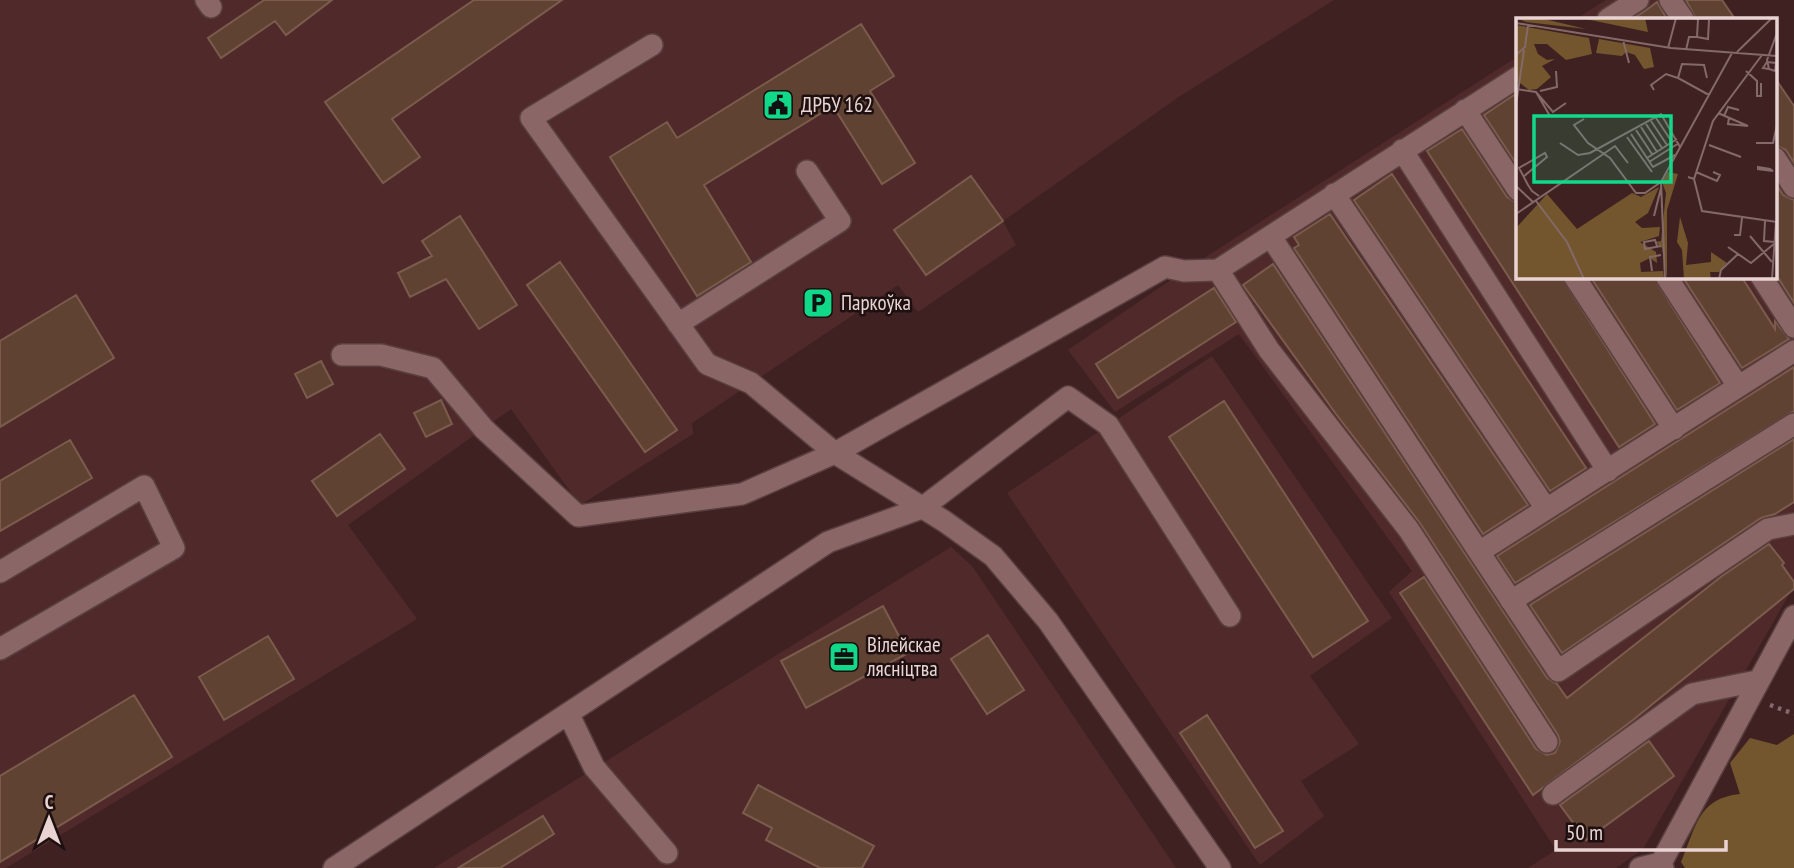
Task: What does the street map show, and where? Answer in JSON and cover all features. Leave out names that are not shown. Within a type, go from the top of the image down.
[{"type":"street","points":[[1610,18],[1638,0]]},
{"type":"street","points":[[1670,0],[1682,18]]},
{"type":"street","points":[[652,45],[531,118],[707,364],[751,383],[835,453],[993,556],[1048,621],[1220,868]]},
{"type":"street","points":[[342,355],[381,355],[433,368],[484,429],[578,516],[742,494],[835,453],[1165,267],[1184,271],[1218,270],[1516,78]]},
{"type":"street","points":[[1465,110],[1516,188]]},
{"type":"street","points":[[1402,150],[1608,471]]},
{"type":"street","points":[[1776,160],[1794,187]]},
{"type":"street","points":[[678,324],[841,221],[807,171]]},
{"type":"street","points":[[1334,194],[1545,507]]},
{"type":"street","points":[[1272,237],[1558,671],[1768,529],[1794,524]]},
{"type":"street","points":[[1218,270],[1269,350],[1409,530],[1547,742]]},
{"type":"street","points":[[1575,278],[1674,429]]},
{"type":"street","points":[[1667,278],[1738,386]]},
{"type":"street","points":[[1762,278],[1794,327]]},
{"type":"street","points":[[1479,552],[1545,507],[1608,471],[1794,351]]},
{"type":"street","points":[[334,868],[828,542],[922,508],[1068,397],[1108,425],[1230,616]]},
{"type":"street","points":[[1511,601],[1794,424]]},
{"type":"street","points":[[0,572],[144,486],[174,548],[0,649]]},
{"type":"street","points":[[1655,867],[1794,616]]},
{"type":"street","points":[[1553,794],[1692,694],[1758,681]]},
{"type":"street","points":[[569,715],[593,767],[667,853]]},
{"type":"path","points":[[1770,705],[1794,715]]},
{"type":"shaded area","points":[[0,0],[259,0],[286,35],[332,0],[1334,0],[1180,96],[1003,221],[1016,245],[918,312],[898,285],[692,423],[693,434],[580,505],[511,409],[348,525],[417,619],[6,868],[0,868]]},
{"type":"shaded area","points":[[1606,0],[1686,0],[1699,18],[1578,18]]},
{"type":"shaded area","points":[[1516,58],[1516,278],[1776,278],[1776,130],[1794,157],[1794,586],[1643,849],[1616,868],[1528,868],[1556,850],[1389,592],[1412,571],[1239,334],[1115,412],[1068,350],[1184,271]]},
{"type":"shaded area","points":[[1212,356],[1392,618],[1310,676],[1359,744],[1301,781],[1324,816],[1260,865],[1007,493]]},
{"type":"shaded area","points":[[951,547],[972,566],[1176,868],[434,868]]},
{"type":"shaded area","points":[[1794,734],[1794,868],[1685,868],[1681,862],[1700,816],[1715,801],[1740,794],[1730,763],[1750,738],[1777,745]]},
{"type":"building","points":[[264,0],[332,0],[286,35],[275,21],[221,58],[208,38]]},
{"type":"building","points":[[474,0],[562,0],[392,119],[420,157],[383,183],[325,102]]},
{"type":"building","points":[[1686,0],[1722,0],[1734,18],[1695,18]]},
{"type":"building","points":[[1657,2],[1666,18],[1634,18]]},
{"type":"building","points":[[861,24],[894,76],[870,91],[915,163],[882,184],[833,106],[704,185],[751,262],[697,296],[610,157],[667,122],[677,138]]},
{"type":"building","points":[[1776,79],[1794,106],[1794,163],[1786,150],[1776,145]]},
{"type":"building","points":[[1516,94],[1516,163],[1484,115]]},
{"type":"building","points":[[1462,129],[1507,197],[1516,202],[1516,278],[1562,278],[1655,424],[1619,447],[1427,151]]},
{"type":"building","points":[[1392,174],[1586,468],[1550,491],[1354,200]]},
{"type":"building","points":[[971,176],[1003,221],[926,275],[894,230]]},
{"type":"building","points":[[1776,184],[1783,195],[1794,200],[1794,303],[1776,275]]},
{"type":"building","points":[[1330,214],[1528,505],[1483,534],[1294,248],[1299,245],[1294,237]]},
{"type":"building","points":[[460,216],[517,305],[479,329],[446,279],[410,297],[398,273],[432,256],[422,241]]},
{"type":"building","points":[[560,262],[677,430],[645,452],[527,285]]},
{"type":"building","points":[[1273,264],[1547,678],[1557,684],[1567,698],[1722,576],[1769,544],[1784,563],[1782,565],[1794,582],[1794,589],[1633,720],[1533,795],[1400,593],[1424,577],[1536,749],[1547,755],[1555,753],[1560,742],[1558,735],[1420,523],[1336,414],[1243,285]]},
{"type":"building","points":[[1591,278],[1654,278],[1720,383],[1677,410]]},
{"type":"building","points":[[1683,278],[1742,278],[1775,329],[1775,321],[1789,339],[1742,368]]},
{"type":"building","points":[[1214,288],[1236,322],[1118,398],[1096,364]]},
{"type":"building","points":[[76,295],[114,358],[0,427],[0,341]]},
{"type":"building","points":[[321,361],[333,384],[307,398],[295,374]]},
{"type":"building","points":[[1794,367],[1794,411],[1515,583],[1497,556]]},
{"type":"building","points":[[441,400],[452,424],[426,437],[414,413]]},
{"type":"building","points":[[1224,401],[1368,621],[1313,657],[1169,437]]},
{"type":"building","points":[[380,434],[405,469],[337,516],[312,481]]},
{"type":"building","points":[[1794,439],[1794,502],[1775,514],[1761,518],[1562,653],[1530,605]]},
{"type":"building","points":[[70,440],[92,478],[0,531],[0,481]]},
{"type":"building","name":"Вілейскае лясніцтва","points":[[883,606],[908,653],[806,708],[781,661]]},
{"type":"building","points":[[988,635],[1024,690],[987,714],[951,659]]},
{"type":"building","points":[[268,636],[294,679],[224,720],[199,677]]},
{"type":"building","points":[[134,695],[172,757],[0,862],[0,776]]},
{"type":"building","points":[[1207,715],[1283,831],[1255,848],[1180,733]]},
{"type":"building","points":[[1649,741],[1674,776],[1586,840],[1560,805]]},
{"type":"building","points":[[758,785],[874,846],[862,868],[820,868],[766,840],[772,828],[743,813]]},
{"type":"building","points":[[543,816],[554,834],[500,868],[458,868]]},
{"type":"place","name":"ДРБУ 162","points":[[778,105]]},
{"type":"place","name":"Паркоўка","points":[[818,303]]},
{"type":"place","name":"Вілейскае лясніцтва","points":[[844,657]]}]
